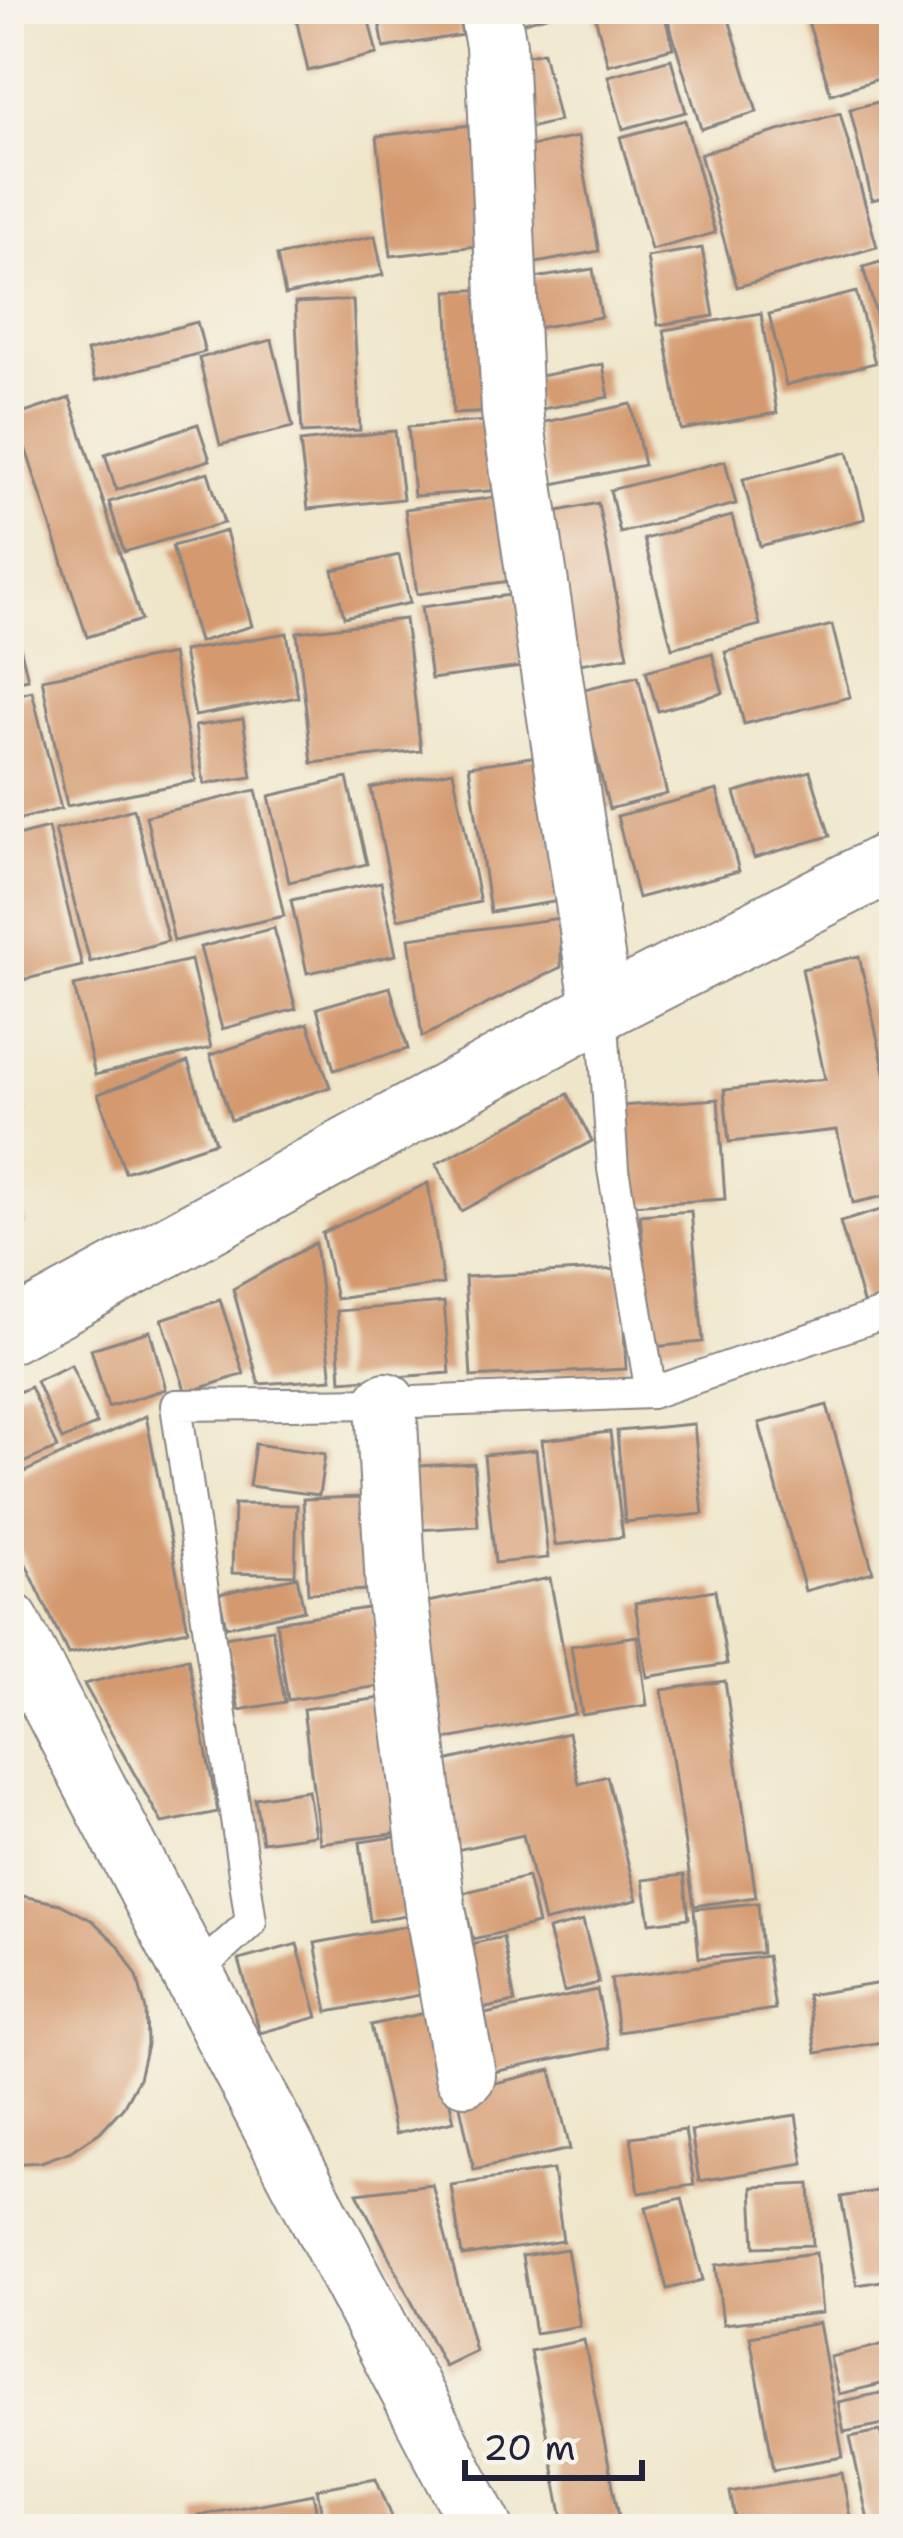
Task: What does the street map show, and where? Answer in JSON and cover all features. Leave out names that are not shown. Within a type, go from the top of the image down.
[{"type":"street","points":[[489,9],[496,45],[512,412],[602,1009]]},
{"type":"street","points":[[9,1333],[602,1009],[894,860]]},
{"type":"street","points":[[386,1403],[396,1588],[435,1908],[465,2074]]},
{"type":"street","points":[[14,1641],[194,1974],[483,2529]]},
{"type":"lane","points":[[602,1009],[613,1169],[650,1393]]},
{"type":"lane","points":[[194,1974],[251,1922],[176,1405],[650,1393],[894,1310]]},
{"type":"building","points":[[294,9],[366,9],[377,54],[308,71]]},
{"type":"building","points":[[377,9],[457,9],[462,35],[384,48]]},
{"type":"building","points":[[503,9],[548,9],[550,15],[507,27]]},
{"type":"building","points":[[593,9],[663,9],[673,48],[608,65]]},
{"type":"building","points":[[726,9],[757,112],[701,129],[665,10]]},
{"type":"building","points":[[804,9],[894,9],[894,74],[831,94]]},
{"type":"building","points":[[543,52],[559,121],[516,131],[500,61]]},
{"type":"building","points":[[671,59],[686,112],[623,129],[608,76]]},
{"type":"building","points":[[894,98],[894,195],[872,200],[850,109]]},
{"type":"building","points":[[840,113],[877,247],[737,287],[700,154]]},
{"type":"building","points":[[685,120],[715,233],[651,250],[620,137]]},
{"type":"building","points":[[480,124],[494,244],[391,256],[377,136]]},
{"type":"building","points":[[578,137],[599,251],[526,265],[504,151]]},
{"type":"building","points":[[375,236],[383,275],[285,295],[277,256]]},
{"type":"building","points":[[702,248],[714,316],[658,325],[647,257]]},
{"type":"building","points":[[894,258],[894,374],[893,375],[863,267]]},
{"type":"building","points":[[593,269],[601,317],[530,329],[522,280]]},
{"type":"building","points":[[492,289],[498,412],[453,414],[447,291]]},
{"type":"building","points":[[856,292],[875,363],[786,385],[769,314]]},
{"type":"building","points":[[353,300],[360,430],[302,433],[295,303]]},
{"type":"building","points":[[761,313],[777,413],[681,430],[664,330]]},
{"type":"building","points":[[197,322],[205,352],[95,381],[87,351]]},
{"type":"building","points":[[272,340],[293,427],[220,445],[199,358]]},
{"type":"building","points":[[603,364],[609,397],[536,410],[530,378]]},
{"type":"building","points":[[70,398],[141,620],[87,637],[15,416]]},
{"type":"building","points":[[631,404],[644,465],[549,485],[536,424]]},
{"type":"building","points":[[498,420],[504,490],[414,496],[408,427]]},
{"type":"building","points":[[198,424],[210,460],[116,490],[105,454]]},
{"type":"building","points":[[395,431],[403,499],[308,509],[300,442]]},
{"type":"building","points":[[848,452],[865,519],[760,546],[743,479]]},
{"type":"building","points":[[725,461],[736,504],[620,533],[610,490]]},
{"type":"building","points":[[208,472],[224,523],[124,552],[109,502]]},
{"type":"building","points":[[505,496],[517,580],[417,594],[405,509]]},
{"type":"building","points":[[598,503],[628,656],[567,666],[539,515]]},
{"type":"building","points":[[732,516],[760,625],[672,648],[644,539]]},
{"type":"building","points":[[226,531],[252,626],[199,642],[172,546]]},
{"type":"building","points":[[399,555],[410,603],[344,617],[333,570]]},
{"type":"building","points":[[518,594],[529,666],[431,679],[421,607]]},
{"type":"building","points":[[9,602],[28,679],[9,683]]},
{"type":"building","points":[[405,619],[421,751],[312,763],[297,632]]},
{"type":"building","points":[[832,625],[850,697],[744,724],[725,652]]},
{"type":"building","points":[[287,633],[298,697],[195,716],[183,651]]},
{"type":"building","points":[[712,653],[723,693],[658,711],[646,671]]},
{"type":"building","points":[[172,654],[196,781],[67,806],[42,679]]},
{"type":"building","points":[[638,676],[667,794],[609,809],[580,690]]},
{"type":"building","points":[[32,691],[61,809],[9,822],[9,697]]},
{"type":"building","points":[[243,719],[252,777],[204,784],[195,726]]},
{"type":"building","points":[[545,755],[566,900],[490,912],[469,766]]},
{"type":"building","points":[[453,771],[480,902],[398,919],[371,788]]},
{"type":"building","points":[[810,771],[830,836],[754,858],[735,793]]},
{"type":"building","points":[[347,778],[367,864],[289,882],[269,796]]},
{"type":"building","points":[[256,790],[284,916],[174,941],[146,816]]},
{"type":"building","points":[[717,790],[739,871],[638,898],[617,816]]},
{"type":"building","points":[[134,809],[168,941],[90,962],[55,830]]},
{"type":"building","points":[[48,828],[82,966],[9,983],[9,838]]},
{"type":"building","points":[[381,882],[396,955],[307,973],[291,900]]},
{"type":"building","points":[[561,918],[561,967],[422,1037],[409,938]]},
{"type":"building","points":[[274,928],[296,1009],[222,1029],[200,947]]},
{"type":"building","points":[[859,956],[894,1112],[894,1194],[853,1203],[837,1130],[729,1142],[724,1090],[825,1079],[802,969]]},
{"type":"building","points":[[191,960],[211,1048],[95,1075],[74,986]]},
{"type":"building","points":[[390,987],[408,1049],[334,1070],[317,1008]]},
{"type":"building","points":[[308,1023],[330,1087],[231,1120],[210,1055]]},
{"type":"building","points":[[188,1062],[215,1142],[125,1172],[98,1094]]},
{"type":"building","points":[[9,1072],[20,1105],[9,1108]]},
{"type":"building","points":[[568,1094],[592,1141],[461,1211],[436,1164]]},
{"type":"building","points":[[718,1099],[725,1199],[629,1205],[622,1106]]},
{"type":"building","points":[[9,1181],[25,1223],[9,1229]]},
{"type":"building","points":[[428,1183],[443,1284],[336,1299],[322,1233]]},
{"type":"building","points":[[894,1206],[894,1298],[864,1306],[840,1222]]},
{"type":"building","points":[[691,1211],[703,1342],[652,1347],[640,1215]]},
{"type":"building","points":[[315,1243],[332,1379],[259,1384],[233,1289]]},
{"type":"building","points":[[621,1269],[626,1369],[471,1377],[465,1277]]},
{"type":"building","points":[[220,1300],[244,1374],[186,1393],[162,1319]]},
{"type":"building","points":[[444,1302],[450,1373],[341,1381],[337,1311]]},
{"type":"building","points":[[150,1331],[166,1389],[108,1407],[91,1349]]},
{"type":"building","points":[[71,1365],[97,1424],[62,1440],[36,1381]]},
{"type":"building","points":[[30,1387],[57,1448],[9,1469],[9,1396]]},
{"type":"building","points":[[827,1405],[873,1572],[805,1591],[759,1423]]},
{"type":"building","points":[[146,1416],[188,1630],[68,1654],[9,1528],[9,1479]]},
{"type":"building","points":[[694,1424],[703,1514],[625,1522],[617,1431]]},
{"type":"building","points":[[610,1432],[623,1537],[555,1545],[542,1440]]},
{"type":"building","points":[[255,1444],[325,1454],[319,1495],[249,1486]]},
{"type":"building","points":[[536,1450],[548,1558],[495,1563],[484,1455]]},
{"type":"building","points":[[474,1463],[478,1526],[403,1531],[400,1467]]},
{"type":"building","points":[[363,1497],[369,1590],[308,1593],[303,1499]]},
{"type":"building","points":[[234,1504],[297,1505],[295,1575],[232,1573]]},
{"type":"building","points":[[297,1577],[304,1610],[226,1627],[219,1594]]},
{"type":"building","points":[[550,1578],[575,1714],[433,1742],[407,1606]]},
{"type":"building","points":[[715,1590],[727,1664],[647,1677],[635,1603]]},
{"type":"building","points":[[374,1607],[386,1685],[288,1700],[276,1622]]},
{"type":"building","points":[[272,1629],[285,1702],[239,1710],[225,1637]]},
{"type":"building","points":[[637,1636],[647,1705],[582,1715],[571,1646]]},
{"type":"building","points":[[188,1658],[218,1812],[162,1823],[84,1684]]},
{"type":"building","points":[[725,1681],[756,1897],[694,1906],[662,1690]]},
{"type":"building","points":[[381,1698],[400,1833],[320,1843],[303,1709]]},
{"type":"building","points":[[568,1733],[579,1784],[607,1776],[637,1900],[544,1922],[523,1835],[448,1852],[428,1765]]},
{"type":"building","points":[[308,1790],[315,1835],[262,1842],[255,1798]]},
{"type":"building","points":[[402,1836],[412,1914],[370,1921],[360,1842]]},
{"type":"building","points":[[9,1869],[18,1895],[60,1904],[93,1921],[118,1945],[137,1976],[146,2011],[147,2045],[139,2078],[123,2107],[100,2132],[72,2151],[41,2162],[9,2164]]},
{"type":"building","points":[[684,1875],[689,1918],[650,1923],[643,1880]]},
{"type":"building","points":[[527,1877],[538,1924],[473,1939],[462,1893]]},
{"type":"building","points":[[758,1903],[762,1953],[699,1958],[694,1909]]},
{"type":"building","points":[[583,1921],[599,1983],[564,1992],[548,1930]]},
{"type":"building","points":[[428,1922],[441,1991],[328,2012],[315,1943]]},
{"type":"building","points":[[503,1937],[515,2002],[472,2011],[460,1946]]},
{"type":"building","points":[[297,1944],[318,2017],[260,2033],[239,1960]]},
{"type":"building","points":[[767,1956],[775,2009],[618,2032],[611,1979]]},
{"type":"building","points":[[894,1981],[894,2040],[816,2053],[807,1995]]},
{"type":"building","points":[[597,1990],[609,2048],[479,2075],[467,2018]]},
{"type":"building","points":[[430,2012],[454,2121],[395,2134],[371,2025]]},
{"type":"building","points":[[551,2070],[570,2149],[474,2170],[457,2092]]},
{"type":"building","points":[[796,2115],[804,2164],[699,2181],[691,2131]]},
{"type":"building","points":[[685,2130],[694,2185],[639,2193],[631,2137]]},
{"type":"building","points":[[553,2170],[563,2241],[462,2256],[451,2185]]},
{"type":"building","points":[[432,2184],[475,2351],[444,2366],[357,2193]]},
{"type":"building","points":[[810,2184],[813,2245],[755,2247],[752,2187]]},
{"type":"building","points":[[894,2188],[894,2279],[857,2285],[841,2197]]},
{"type":"building","points":[[682,2198],[703,2280],[667,2289],[646,2207]]},
{"type":"building","points":[[567,2249],[580,2326],[535,2333],[522,2256]]},
{"type":"building","points":[[816,2253],[822,2313],[723,2324],[716,2265]]},
{"type":"building","points":[[819,2323],[843,2457],[774,2469],[750,2336]]},
{"type":"building","points":[[584,2340],[620,2521],[565,2529],[530,2351]]},
{"type":"building","points":[[894,2342],[894,2381],[839,2394],[830,2357]]},
{"type":"building","points":[[894,2390],[894,2422],[844,2432],[838,2402]]},
{"type":"building","points":[[880,2431],[894,2491],[894,2529],[870,2529],[850,2437]]},
{"type":"building","points":[[842,2473],[852,2529],[737,2529],[730,2492]]},
{"type":"building","points":[[376,2478],[397,2529],[325,2529],[317,2489]]},
{"type":"building","points":[[313,2494],[320,2529],[200,2529],[197,2516]]}]
